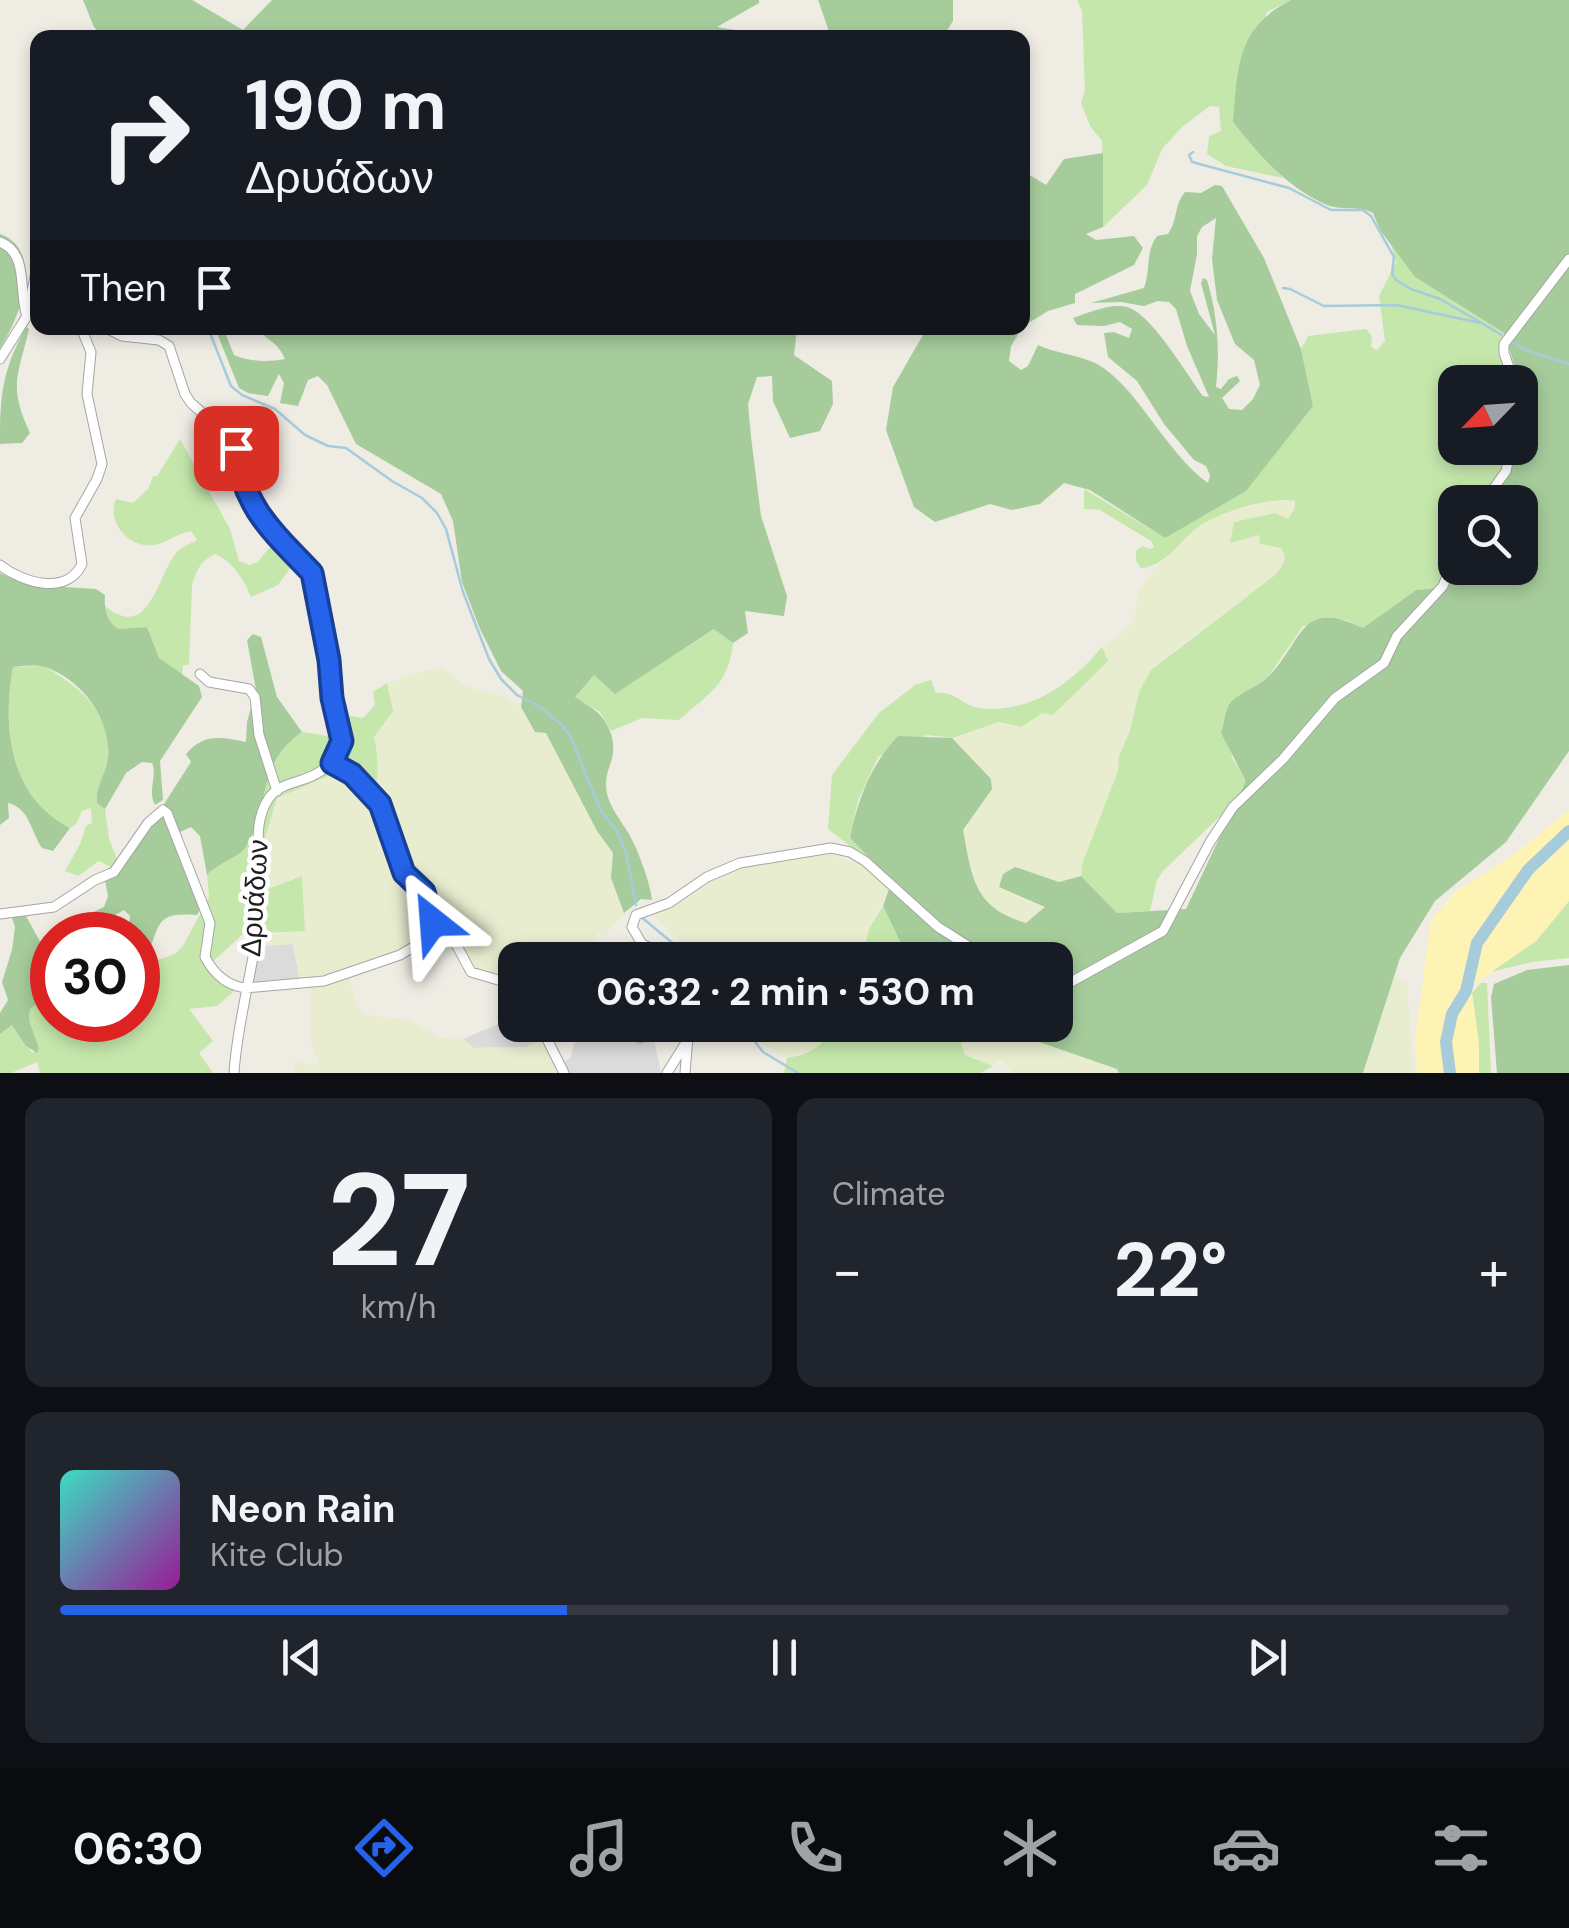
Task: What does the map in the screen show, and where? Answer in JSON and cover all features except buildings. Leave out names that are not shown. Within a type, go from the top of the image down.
[{"type":"street","points":[[0,242],[18,257],[27,316]]},
{"type":"street","points":[[1508,365],[1504,344],[1569,259]]},
{"type":"street","points":[[0,359],[27,316],[30,301]]},
{"type":"street","points":[[0,565],[19,577],[47,583],[68,581],[80,570],[82,558],[75,518],[102,464],[87,394],[92,359],[86,335]]},
{"type":"street","points":[[120,335],[159,340],[169,346],[184,394],[233,440],[243,484],[263,524],[312,573],[342,741],[332,763],[318,774],[277,790],[259,734],[255,697],[249,689],[209,682],[200,674]]},
{"type":"street","points":[[1073,981],[1163,931],[1233,807],[1283,759],[1335,698],[1384,663],[1397,636],[1443,585]]},
{"type":"street","points":[[332,763],[352,774],[380,804],[404,873],[421,888],[430,917],[458,946],[470,972],[498,981]]},
{"type":"street","name":"Δρυάδων","points":[[234,1073],[235,1044],[258,934],[257,836],[269,798],[277,790]]},
{"type":"street","points":[[0,914],[54,908],[114,872],[148,822],[165,810],[210,923],[206,961],[227,982],[246,988],[324,981],[400,955],[430,937],[449,937]]},
{"type":"street","points":[[641,942],[632,926],[636,915],[670,903],[707,876],[740,864],[831,848],[850,852],[865,862],[938,926],[962,942]]},
{"type":"street","points":[[548,1042],[564,1073]]},
{"type":"street","points":[[667,1073],[687,1042]]},
{"type":"street","points":[[685,1073],[688,1042]]},
{"type":"shaded area","points":[[293,944],[300,981],[248,985],[259,946]]},
{"type":"shaded area","points":[[498,1024],[498,1042],[536,1042],[526,1047],[474,1048],[463,1039]]},
{"type":"shaded area","points":[[574,1042],[655,1042],[661,1073],[569,1073],[562,1064],[571,1057]]},
{"type":"green space","points":[[83,0],[192,0],[243,30],[97,30]]},
{"type":"green space","points":[[272,0],[759,0],[717,27],[736,30],[243,30]]},
{"type":"green space","points":[[818,0],[953,0],[953,21],[947,30],[829,30]]},
{"type":"green space","points":[[1077,0],[1291,0],[1267,12],[1233,122],[1283,178],[1226,166],[1207,154],[1209,136],[1221,131],[1219,107],[1210,106],[1183,126],[1162,149],[1147,185],[1103,227],[1102,141],[1090,126],[1081,103],[1085,91],[1082,11]]},
{"type":"green space","points":[[1291,0],[1569,0],[1569,751],[1506,842],[1435,901],[1400,958],[1363,1073],[1119,1073],[1117,1069],[1039,1042],[1073,1042],[1073,942],[900,942],[883,906],[892,881],[850,838],[866,784],[888,747],[898,736],[952,738],[991,779],[992,789],[963,830],[978,889],[995,909],[1009,917],[1026,923],[1045,907],[999,887],[1003,874],[1015,867],[1059,882],[1081,876],[1117,913],[1186,909],[1246,781],[1221,733],[1227,710],[1230,703],[1269,676],[1305,627],[1326,618],[1363,628],[1416,590],[1448,585],[1538,585],[1538,485],[1496,485],[1506,465],[1538,465],[1538,365],[1514,365],[1504,333],[1415,277],[1380,230],[1373,213],[1327,205],[1299,190],[1233,122],[1243,51],[1259,23]]},
{"type":"green space","points":[[1103,153],[1103,227],[1086,234],[1096,240],[1134,236],[1143,248],[1134,265],[1075,294],[1075,303],[1048,311],[1030,322],[1030,175],[1046,185],[1064,159]]},
{"type":"green space","points":[[1215,185],[1222,186],[1264,258],[1301,349],[1313,406],[1246,491],[1165,538],[1090,490],[1064,483],[1040,504],[1012,510],[990,504],[935,522],[914,507],[886,430],[893,387],[923,335],[1018,335],[1009,361],[1021,370],[1028,366],[1038,345],[1097,364],[1125,387],[1178,455],[1208,483],[1206,466],[1194,460],[1164,424],[1137,381],[1108,357],[1104,333],[1129,338],[1132,329],[1120,322],[1077,325],[1073,318],[1113,306],[1136,312],[1157,332],[1203,396],[1209,397],[1176,309],[1169,302],[1144,306],[1091,303],[1144,288],[1151,249],[1157,236],[1168,234],[1185,192],[1201,193]],"holes":[[[1216,218],[1212,259],[1217,300],[1235,344],[1254,360],[1260,385],[1242,410],[1229,409],[1222,398],[1240,381],[1237,376],[1221,389],[1216,387],[1217,333],[1207,280],[1203,278],[1201,283],[1215,335],[1199,314],[1190,291],[1197,236],[1202,227]]]},
{"type":"green space","points":[[0,234],[14,242],[25,270],[20,304],[0,348]]},
{"type":"green space","points":[[1390,240],[1415,277],[1504,333],[1500,348],[1506,365],[1438,365],[1438,465],[1502,465],[1497,479],[1493,485],[1438,485],[1436,588],[1416,590],[1363,628],[1346,620],[1303,626],[1268,677],[1229,704],[1232,758],[1247,781],[1238,799],[1163,871],[1150,911],[1117,913],[1081,876],[1082,864],[1118,771],[1139,692],[1151,670],[1282,566],[1281,548],[1260,544],[1259,535],[1230,543],[1234,522],[1275,513],[1288,519],[1295,501],[1258,503],[1217,517],[1197,528],[1157,563],[1141,568],[1136,551],[1142,546],[1154,547],[1151,541],[1100,510],[1084,509],[1084,489],[1165,538],[1313,406],[1301,349],[1308,336],[1366,329],[1372,336],[1371,347],[1377,350],[1385,341],[1379,296],[1396,262]]},
{"type":"green space","points":[[26,327],[29,329],[17,392],[30,433],[22,443],[0,444],[4,384]]},
{"type":"green space","points":[[218,335],[226,335],[234,355],[266,361],[285,359],[263,335],[796,335],[794,355],[832,381],[833,404],[820,431],[790,438],[773,401],[772,376],[757,377],[748,404],[761,516],[787,596],[784,616],[745,611],[748,633],[733,643],[714,629],[615,694],[594,675],[575,697],[598,713],[608,727],[613,755],[607,794],[636,849],[652,900],[641,899],[624,913],[611,878],[613,853],[597,831],[546,733],[535,732],[521,707],[523,691],[501,671],[480,629],[462,582],[453,521],[441,494],[356,444],[327,385],[318,376],[308,380],[298,406],[280,403],[284,383],[279,374],[268,396],[239,388]]},
{"type":"green space","points":[[180,439],[230,529],[239,561],[249,565],[258,562],[269,548],[274,548],[284,551],[294,563],[278,585],[251,597],[227,561],[215,554],[203,563],[192,585],[189,665],[183,665],[182,676],[159,658],[147,627],[117,629],[110,624],[104,605],[119,615],[132,617],[142,612],[177,552],[197,540],[191,531],[159,544],[140,544],[124,534],[115,518],[116,499],[133,503],[148,489]]},
{"type":"green space","points":[[1282,498],[1295,501],[1296,509],[1288,519],[1274,513],[1234,522],[1260,534],[1260,544],[1281,548],[1285,553],[1284,563],[1275,576],[1174,650],[1139,692],[1118,771],[1082,864],[1081,876],[1059,882],[1015,867],[1016,897],[1046,907],[1026,923],[1001,916],[984,899],[971,870],[963,830],[992,789],[991,779],[952,738],[1000,722],[1012,726],[1042,712],[1053,715],[1108,661],[1102,647],[1127,629],[1135,615],[1138,592],[1156,567],[1198,527],[1217,516]]},
{"type":"green space","points":[[0,573],[29,585],[96,589],[105,595],[107,614],[114,626],[147,627],[159,658],[199,686],[202,697],[160,761],[163,800],[155,805],[154,768],[152,763],[142,762],[126,773],[105,809],[97,803],[97,797],[107,764],[108,743],[91,702],[58,673],[41,666],[13,667],[10,736],[22,779],[50,815],[70,828],[53,851],[42,848],[26,815],[15,806],[8,803],[9,818],[0,825]]},
{"type":"green space","points":[[715,629],[733,643],[727,669],[715,688],[679,720],[642,718],[611,731],[600,712],[574,698],[594,675],[616,693]]},
{"type":"green space","points":[[253,634],[261,637],[277,697],[302,732],[287,744],[270,772],[259,817],[245,848],[207,875],[200,836],[191,827],[180,832],[164,804],[191,762],[186,754],[193,747],[213,738],[246,742],[256,690],[247,640]]},
{"type":"green space","points":[[1102,647],[1108,661],[1053,715],[1042,713],[1021,727],[999,722],[952,738],[927,735],[878,757],[858,800],[850,838],[867,855],[828,829],[832,775],[879,713],[915,685],[931,680],[936,693],[948,694],[979,708],[1015,706],[1063,684]]},
{"type":"green space","points":[[43,666],[80,691],[104,726],[108,757],[97,803],[105,809],[109,839],[119,864],[115,869],[99,861],[78,876],[65,871],[86,826],[92,823],[91,808],[82,811],[70,828],[34,798],[14,758],[9,713],[13,667]]},
{"type":"green space","points":[[442,668],[469,688],[507,697],[521,707],[535,732],[546,732],[597,831],[613,853],[611,878],[624,913],[603,938],[598,930],[596,942],[498,942],[498,978],[472,970],[407,872],[372,791],[377,771],[374,737],[392,711],[387,683]]},
{"type":"green space","points":[[387,683],[393,711],[374,737],[377,773],[372,791],[336,773],[277,798],[264,841],[268,889],[302,876],[305,931],[261,933],[255,923],[208,966],[234,991],[217,1006],[189,1009],[213,1041],[199,1053],[213,1073],[40,1073],[37,1062],[11,1073],[0,1073],[0,1034],[12,1025],[32,1053],[39,1048],[37,1042],[160,1042],[160,959],[183,946],[209,897],[207,875],[245,848],[277,758],[302,732],[328,736],[346,715],[363,718],[375,705],[373,692]]},
{"type":"green space","points":[[333,772],[340,773],[376,801],[391,847],[442,931],[399,953],[334,976],[300,981],[293,944],[259,946],[261,933],[282,935],[293,878],[268,890],[264,841],[277,798]]},
{"type":"green space","points":[[161,814],[203,905],[197,915],[173,916],[160,925],[160,912],[93,912],[104,907],[108,896],[105,880],[124,865]]},
{"type":"green space","points":[[828,853],[864,866],[889,888],[865,942],[679,942],[652,914],[685,901],[720,875],[744,867]]},
{"type":"green space","points":[[1569,901],[1569,958],[1486,973],[1536,941]]},
{"type":"green space","points":[[883,906],[900,942],[865,942]]},
{"type":"green space","points":[[24,913],[30,924],[30,1042],[37,1042],[37,1053],[26,1046],[12,1025],[0,1034],[0,1013],[8,1000],[2,982],[15,927],[11,915]]},
{"type":"green space","points":[[1569,965],[1569,1073],[1497,1073],[1491,997],[1494,984],[1527,970]]},
{"type":"green space","points":[[349,976],[357,1006],[364,1014],[409,1020],[441,1038],[463,1039],[474,1048],[526,1047],[542,1042],[562,1073],[294,1073],[295,1060],[314,1067],[318,1061],[311,1043],[311,987]]},
{"type":"green space","points":[[1393,978],[1407,984],[1413,1073],[1363,1073]]},
{"type":"green space","points":[[1481,983],[1487,983],[1491,1073],[1479,1073],[1472,993]]},
{"type":"green space","points":[[822,1042],[962,1042],[965,1055],[993,1066],[981,1073],[784,1073],[787,1058]]},
{"type":"green space","points":[[824,1042],[815,1050],[787,1058],[760,1044]]},
{"type":"green space","points":[[1039,1042],[1117,1069],[1119,1073],[1013,1073],[1001,1059],[993,1066],[965,1055],[961,1044]]},
{"type":"sand","points":[[1569,810],[1569,901],[1536,941],[1474,984],[1479,1073],[1417,1073],[1415,1038],[1431,920],[1456,891],[1511,857]]},
{"type":"waterway","points":[[1193,152],[1189,155],[1192,162],[1289,188],[1331,210],[1363,210],[1371,216],[1394,257],[1392,274],[1396,280],[1440,299],[1502,335]]},
{"type":"waterway","points":[[1283,288],[1324,306],[1397,305],[1480,323]]},
{"type":"waterway","points":[[211,335],[231,386],[242,395],[275,409],[305,435],[328,446],[346,448],[422,498],[437,513],[446,529],[463,592],[489,659],[517,695],[540,707],[571,738],[601,811],[617,831],[626,853],[636,905]]},
{"type":"waterway","points":[[1512,342],[1569,364]]},
{"type":"waterway","points":[[1450,1073],[1446,1042],[1452,1014],[1466,991],[1477,943],[1528,870],[1569,831]]},
{"type":"waterway","points":[[640,916],[671,942]]},
{"type":"waterway","points":[[755,1042],[763,1052],[798,1073]]},
{"type":"route","points":[[236,448],[243,484],[263,524],[312,573],[316,582],[317,610],[342,741],[332,763],[352,774],[380,804],[404,873],[424,892],[433,922]]}]
